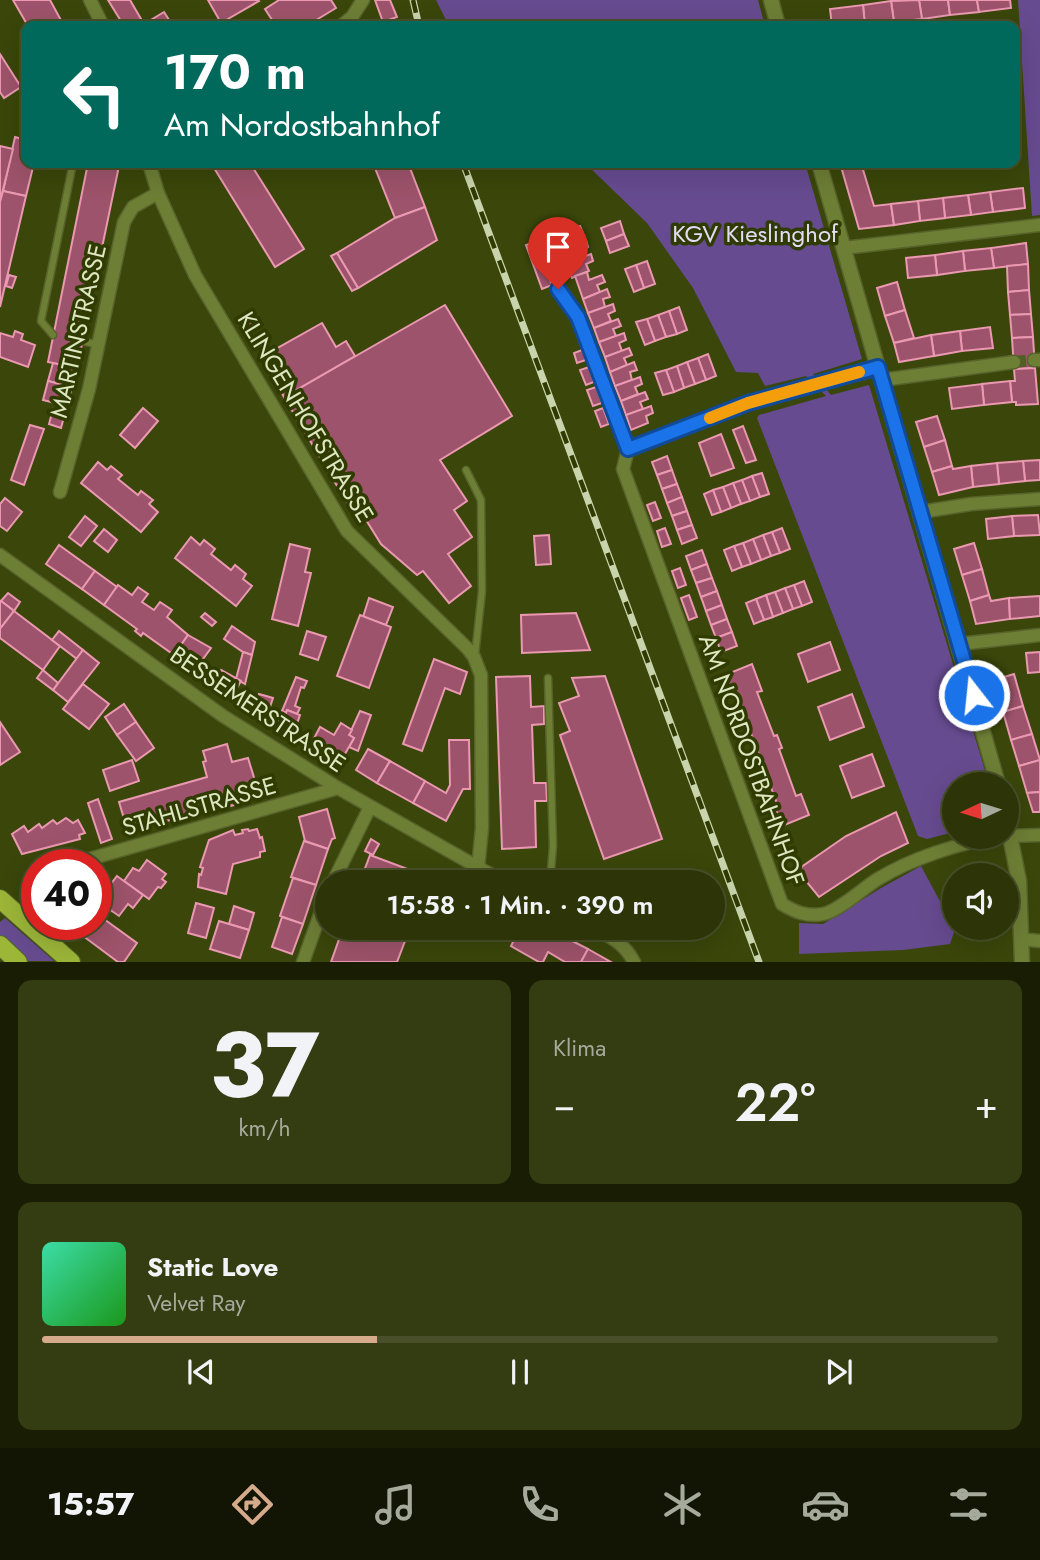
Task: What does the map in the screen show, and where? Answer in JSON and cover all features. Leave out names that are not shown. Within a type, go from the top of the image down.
[{"type":"main road","points":[[0,900],[71,961]]},
{"type":"main road","points":[[0,944],[18,961]]},
{"type":"street","points":[[90,0],[100,21]]},
{"type":"street","points":[[347,21],[363,0]]},
{"type":"street","points":[[771,0],[777,21]]},
{"type":"street","name":"KLINGENHOFSTRASSE","points":[[150,168],[158,194],[195,275],[347,531],[474,657]]},
{"type":"street","points":[[820,168],[995,772]]},
{"type":"street","name":"MARTINSTRASSE","points":[[60,492],[89,389],[124,222],[133,207],[158,194]]},
{"type":"street","points":[[844,248],[1040,225]]},
{"type":"street","name":"AM NORDOSTBAHNHOF","points":[[558,289],[578,317],[628,449],[623,469],[782,904],[807,915],[825,914],[879,878],[920,858],[951,849]]},
{"type":"street","points":[[628,449],[748,403],[880,374],[1014,362]]},
{"type":"street","points":[[921,512],[971,504],[1040,499]]},
{"type":"street","name":"BESSEMERSTRASSE","points":[[0,555],[223,716],[338,788],[482,870]]},
{"type":"street","points":[[959,644],[1040,635]]},
{"type":"street","points":[[474,657],[481,675],[482,828],[478,868]]},
{"type":"street","name":"STAHLSTRASSE","points":[[112,853],[338,788]]},
{"type":"street","points":[[339,870],[370,807]]},
{"type":"street","points":[[1019,835],[1040,835]]},
{"type":"street","points":[[1012,849],[1019,881],[1022,961]]},
{"type":"street","points":[[303,961],[315,928]]},
{"type":"street","points":[[1021,939],[1040,941]]},
{"type":"street","points":[[1013,961],[1021,939]]},
{"type":"street","points":[[617,940],[634,961]]},
{"type":"lane","points":[[53,335],[41,321],[72,168]]},
{"type":"lane","points":[[83,341],[98,345]]},
{"type":"lane","points":[[466,470],[481,500],[482,591],[474,657]]},
{"type":"lane","points":[[548,678],[553,846],[551,870]]},
{"type":"green space","points":[[436,0],[758,0],[764,21],[446,21]]},
{"type":"green space","points":[[1018,0],[1040,0],[1040,215],[1032,216],[1020,21]]},
{"type":"green space","name":"KGV Kieslinghof","points":[[590,168],[806,168],[862,359],[813,374],[831,395],[869,385],[985,772],[942,772],[942,835],[927,839],[918,836],[757,418],[759,415],[826,396],[806,376],[765,386],[758,373],[736,372],[693,288],[647,223]]},
{"type":"green space","points":[[921,866],[942,905],[942,940],[951,940],[950,944],[903,950],[799,954],[799,923],[823,924]]},
{"type":"green space","points":[[5,918],[21,932],[21,940],[30,940],[54,961],[23,961],[0,939],[0,922]]},
{"type":"building","points":[[13,0],[50,0],[61,21],[25,21]]},
{"type":"building","points":[[108,0],[130,0],[142,21],[121,21]]},
{"type":"building","points":[[208,0],[259,1],[224,21],[220,21]]},
{"type":"building","points":[[279,0],[331,0],[336,8],[315,21],[273,21],[265,9]]},
{"type":"building","points":[[375,0],[390,0],[397,17],[383,21]]},
{"type":"building","points":[[919,0],[948,0],[950,15],[922,19]]},
{"type":"building","points":[[919,0],[922,19],[894,21],[891,1]]},
{"type":"building","points":[[948,0],[977,0],[979,12],[950,15]]},
{"type":"building","points":[[977,0],[1010,0],[1011,8],[979,12]]},
{"type":"building","points":[[891,1],[894,21],[865,21],[863,5]]},
{"type":"building","points":[[863,5],[865,21],[831,21],[830,9]]},
{"type":"building","points":[[164,12],[170,21],[149,21]]},
{"type":"building","points":[[0,54],[21,87],[4,98],[0,92]]},
{"type":"building","points":[[15,137],[21,139],[21,168],[33,168],[26,196],[3,191]]},
{"type":"building","points":[[0,146],[13,149],[0,202]]},
{"type":"building","points":[[87,168],[119,168],[77,368],[48,362]]},
{"type":"building","points":[[214,168],[253,168],[304,249],[275,267]]},
{"type":"building","points":[[375,168],[410,168],[425,207],[395,218]]},
{"type":"building","points":[[841,168],[863,168],[874,206],[891,204],[894,225],[859,229]]},
{"type":"building","points":[[1023,188],[1025,208],[993,212],[990,192]]},
{"type":"building","points":[[3,191],[26,196],[0,307],[0,202]]},
{"type":"building","points":[[990,192],[993,212],[971,215],[968,195]]},
{"type":"building","points":[[968,195],[971,215],[945,218],[943,198]]},
{"type":"building","points":[[943,198],[945,218],[920,221],[918,201]]},
{"type":"building","points":[[918,201],[920,221],[894,225],[891,204]]},
{"type":"building","points":[[425,207],[437,240],[358,288],[337,253],[395,218]]},
{"type":"building","points":[[620,221],[624,234],[606,241],[601,228]]},
{"type":"building","points":[[580,226],[583,233],[575,236],[578,243],[561,249],[556,235]]},
{"type":"building","points":[[624,234],[629,246],[610,253],[606,241]]},
{"type":"building","points":[[586,240],[588,247],[581,250],[583,257],[566,263],[561,249]]},
{"type":"building","points":[[535,242],[552,285],[542,289],[526,245]]},
{"type":"building","points":[[1026,243],[1028,264],[994,268],[991,248]]},
{"type":"building","points":[[991,248],[994,268],[965,271],[963,251]]},
{"type":"building","points":[[963,251],[965,271],[937,275],[935,255]]},
{"type":"building","points":[[337,253],[358,288],[352,291],[331,256]]},
{"type":"building","points":[[591,254],[593,261],[586,264],[589,271],[572,278],[566,263]]},
{"type":"building","points":[[935,255],[937,275],[908,278],[906,258]]},
{"type":"building","points":[[647,261],[655,284],[644,288],[636,265]]},
{"type":"building","points":[[1028,264],[1029,290],[1008,292],[1007,266]]},
{"type":"building","points":[[636,265],[644,288],[634,292],[625,269]]},
{"type":"building","points":[[587,272],[589,280],[602,275],[605,282],[597,285],[600,292],[583,299],[575,276]]},
{"type":"building","points":[[9,275],[16,277],[12,288],[6,286]]},
{"type":"building","points":[[897,282],[905,310],[885,316],[877,288]]},
{"type":"building","points":[[607,289],[610,297],[603,299],[605,307],[588,313],[583,299]]},
{"type":"building","points":[[1029,290],[1031,314],[1010,315],[1008,292]]},
{"type":"building","points":[[613,304],[615,311],[608,314],[611,321],[594,328],[588,313]]},
{"type":"building","points":[[445,305],[512,416],[440,460],[467,501],[454,510],[472,537],[448,554],[471,586],[449,603],[423,571],[417,575],[381,544],[358,507],[352,511],[284,397]]},
{"type":"building","points":[[679,307],[687,330],[677,334],[669,311]]},
{"type":"building","points":[[905,310],[914,338],[894,343],[885,316]]},
{"type":"building","points":[[669,311],[677,334],[666,337],[658,315]]},
{"type":"building","points":[[253,312],[258,323],[246,329],[240,319]]},
{"type":"building","points":[[1031,314],[1033,337],[1012,338],[1010,315]]},
{"type":"building","points":[[658,315],[666,337],[655,341],[647,319]]},
{"type":"building","points":[[618,319],[621,326],[613,329],[616,336],[599,342],[594,328]]},
{"type":"building","points":[[647,319],[655,341],[645,345],[636,322]]},
{"type":"building","points":[[322,323],[336,347],[346,341],[355,356],[284,397],[277,384],[282,380],[267,354]]},
{"type":"building","points":[[990,327],[993,348],[962,351],[960,331]]},
{"type":"building","points":[[15,331],[23,334],[21,340],[35,345],[28,367],[0,357],[0,333],[13,337]]},
{"type":"building","points":[[960,331],[962,351],[934,356],[931,335]]},
{"type":"building","points":[[624,333],[626,340],[619,343],[622,351],[605,357],[599,342]]},
{"type":"building","points":[[931,335],[934,356],[899,362],[894,343]]},
{"type":"building","points":[[1033,337],[1035,368],[1014,369],[1012,338]]},
{"type":"building","points":[[629,348],[632,355],[624,358],[627,365],[610,372],[605,357]]},
{"type":"building","points":[[582,350],[586,360],[577,363],[574,353]]},
{"type":"building","points":[[708,354],[716,376],[706,380],[698,358]]},
{"type":"building","points":[[698,358],[706,380],[695,384],[687,362]]},
{"type":"building","points":[[634,362],[637,370],[630,372],[632,380],[615,386],[610,372]]},
{"type":"building","points":[[687,362],[695,384],[684,388],[677,366]]},
{"type":"building","points":[[53,363],[77,368],[72,387],[48,381]]},
{"type":"building","points":[[677,366],[684,388],[674,392],[666,370]]},
{"type":"building","points":[[589,367],[594,382],[586,385],[580,370]]},
{"type":"building","points":[[1035,368],[1038,404],[1016,405],[1016,402],[1012,402],[1010,381],[1015,381],[1014,369]]},
{"type":"building","points":[[666,370],[674,392],[663,395],[655,373]]},
{"type":"building","points":[[640,377],[642,384],[635,387],[638,394],[621,401],[615,386]]},
{"type":"building","points":[[48,381],[72,387],[67,406],[43,400]]},
{"type":"building","points":[[1010,381],[1012,402],[984,405],[982,384]]},
{"type":"building","points":[[982,384],[984,405],[952,409],[949,388]]},
{"type":"building","points":[[596,387],[602,403],[593,406],[587,390]]},
{"type":"building","points":[[645,392],[648,399],[640,402],[643,409],[626,415],[621,401]]},
{"type":"building","points":[[651,406],[653,413],[646,416],[648,423],[631,430],[626,415]]},
{"type":"building","points":[[143,408],[158,421],[135,448],[120,435]]},
{"type":"building","points":[[603,408],[609,424],[601,427],[595,411]]},
{"type":"building","points":[[53,409],[65,413],[61,428],[49,424]]},
{"type":"building","points":[[937,416],[945,440],[924,447],[916,422]]},
{"type":"building","points":[[30,425],[44,429],[24,485],[11,480]]},
{"type":"building","points":[[743,426],[756,460],[746,463],[733,430]]},
{"type":"building","points":[[721,434],[734,468],[711,476],[699,443]]},
{"type":"building","points":[[945,440],[952,466],[932,472],[924,447]]},
{"type":"building","points":[[667,456],[672,470],[657,475],[652,462]]},
{"type":"building","points":[[1040,460],[1040,480],[1025,481],[1023,461]]},
{"type":"building","points":[[1023,461],[1025,481],[999,484],[997,463]]},
{"type":"building","points":[[98,462],[107,470],[111,466],[122,475],[118,479],[138,495],[141,491],[153,500],[149,504],[158,512],[141,532],[81,483]]},
{"type":"building","points":[[997,463],[999,484],[973,487],[971,466]]},
{"type":"building","points":[[952,466],[953,469],[971,466],[973,487],[939,495],[932,472]]},
{"type":"building","points":[[672,470],[677,484],[662,489],[657,475]]},
{"type":"building","points":[[762,473],[769,494],[760,497],[752,476]]},
{"type":"building","points":[[752,476],[760,497],[750,501],[742,480]]},
{"type":"building","points":[[742,480],[750,501],[741,504],[733,483]]},
{"type":"building","points":[[733,483],[741,504],[731,508],[723,487]]},
{"type":"building","points":[[677,484],[682,497],[667,503],[662,489]]},
{"type":"building","points":[[723,487],[731,508],[721,512],[713,490]]},
{"type":"building","points":[[713,490],[721,512],[712,515],[704,494]]},
{"type":"building","points":[[682,497],[687,511],[672,516],[667,503]]},
{"type":"building","points":[[5,498],[22,512],[7,531],[0,526],[0,504]]},
{"type":"building","points":[[655,502],[661,518],[653,521],[647,505]]},
{"type":"building","points":[[687,511],[692,525],[677,530],[672,516]]},
{"type":"building","points":[[1038,515],[1040,535],[1014,536],[1012,516]]},
{"type":"building","points":[[85,516],[97,526],[81,546],[69,537]]},
{"type":"building","points":[[1012,516],[1014,536],[988,539],[986,519]]},
{"type":"building","points":[[692,525],[697,538],[682,544],[677,530]]},
{"type":"building","points":[[665,528],[671,544],[662,547],[657,531]]},
{"type":"building","points":[[782,528],[790,549],[780,553],[772,532]]},
{"type":"building","points":[[104,529],[117,540],[108,552],[94,541]]},
{"type":"building","points":[[772,532],[780,553],[771,556],[763,535]]},
{"type":"building","points":[[549,535],[551,564],[536,565],[534,536]]},
{"type":"building","points":[[763,535],[771,556],[761,560],[753,539]]},
{"type":"building","points":[[191,537],[200,545],[204,540],[215,549],[211,554],[231,570],[235,565],[246,574],[243,579],[252,586],[236,606],[175,558]]},
{"type":"building","points":[[753,539],[761,560],[751,564],[743,543]]},
{"type":"building","points":[[743,543],[751,564],[742,567],[734,546]]},
{"type":"building","points":[[974,543],[982,569],[962,575],[954,549]]},
{"type":"building","points":[[290,544],[310,549],[305,572],[311,573],[298,626],[272,619]]},
{"type":"building","points":[[59,545],[95,571],[82,589],[46,564]]},
{"type":"building","points":[[734,546],[742,567],[732,571],[724,550]]},
{"type":"building","points":[[702,550],[707,564],[691,570],[686,556]]},
{"type":"building","points":[[707,564],[712,578],[696,583],[691,570]]},
{"type":"building","points":[[680,568],[686,585],[678,588],[672,571]]},
{"type":"building","points":[[982,569],[989,595],[970,601],[962,575]]},
{"type":"building","points":[[95,571],[117,587],[104,605],[82,589]]},
{"type":"building","points":[[712,578],[717,591],[701,597],[696,583]]},
{"type":"building","points":[[804,581],[812,602],[802,606],[794,585]]},
{"type":"building","points":[[118,585],[132,595],[138,587],[148,594],[142,602],[154,610],[160,602],[172,610],[167,617],[188,635],[174,655],[143,633],[141,636],[135,631],[137,629],[104,605]]},
{"type":"building","points":[[794,585],[802,606],[793,609],[785,588]]},
{"type":"building","points":[[785,588],[793,609],[783,613],[775,592]]},
{"type":"building","points":[[717,591],[722,605],[706,611],[701,597]]},
{"type":"building","points":[[775,592],[783,613],[773,617],[766,595]]},
{"type":"building","points":[[8,593],[20,602],[14,611],[1,601]]},
{"type":"building","points":[[689,595],[697,617],[689,620],[681,598]]},
{"type":"building","points":[[766,595],[773,617],[764,620],[756,599]]},
{"type":"building","points":[[989,595],[991,601],[1009,598],[1010,619],[976,624],[970,601]]},
{"type":"building","points":[[1040,596],[1040,616],[1010,619],[1009,598]]},
{"type":"building","points":[[369,598],[393,607],[386,625],[363,617]]},
{"type":"building","points":[[756,599],[764,620],[754,624],[746,603]]},
{"type":"building","points":[[1,601],[14,611],[0,629],[0,603]]},
{"type":"building","points":[[722,605],[727,619],[711,625],[706,611]]},
{"type":"building","points":[[14,611],[60,646],[43,670],[0,638],[0,629]]},
{"type":"building","points":[[205,613],[216,622],[212,626],[201,617]]},
{"type":"building","points":[[576,613],[590,650],[522,653],[521,615]]},
{"type":"building","points":[[360,615],[391,627],[369,688],[337,676]]},
{"type":"building","points":[[727,619],[732,632],[716,638],[711,625]]},
{"type":"building","points":[[232,626],[255,642],[252,655],[224,639]]},
{"type":"building","points":[[59,631],[83,650],[77,659],[52,640]]},
{"type":"building","points":[[307,631],[326,637],[318,660],[300,654]]},
{"type":"building","points":[[732,632],[737,646],[721,652],[716,638]]},
{"type":"building","points":[[188,635],[211,648],[192,674],[173,660]]},
{"type":"building","points":[[830,642],[840,670],[808,682],[798,654]]},
{"type":"building","points":[[83,650],[99,663],[68,702],[53,690]]},
{"type":"building","points":[[243,652],[252,655],[245,684],[236,679]]},
{"type":"building","points":[[1040,652],[1040,672],[1028,673],[1026,653]]},
{"type":"building","points":[[434,659],[467,672],[460,694],[445,688],[422,751],[403,744]]},
{"type":"building","points":[[752,664],[762,691],[757,692],[774,736],[777,735],[782,748],[779,749],[796,796],[801,794],[809,815],[782,826],[774,805],[777,803],[758,752],[755,753],[752,745],[755,744],[725,675]]},
{"type":"building","points":[[43,670],[58,683],[53,690],[37,678]]},
{"type":"building","points":[[221,670],[241,681],[231,699],[211,688]]},
{"type":"building","points":[[1014,674],[1023,706],[1003,712],[994,680]]},
{"type":"building","points":[[530,676],[531,707],[544,706],[544,724],[532,725],[534,783],[546,783],[547,801],[535,801],[536,847],[502,849],[496,677]]},
{"type":"building","points":[[605,676],[662,839],[604,859],[560,735],[570,731],[559,703],[579,696],[572,678]]},
{"type":"building","points":[[296,677],[307,681],[304,688],[301,687],[295,706],[300,708],[297,714],[287,710],[286,713],[282,711]]},
{"type":"building","points":[[83,684],[109,704],[89,729],[63,709]]},
{"type":"building","points":[[259,694],[273,698],[266,719],[254,712]]},
{"type":"building","points":[[852,694],[864,727],[830,740],[818,707]]},
{"type":"building","points":[[124,704],[136,722],[117,735],[105,717]]},
{"type":"building","points":[[1023,706],[1032,734],[1011,740],[1003,712]]},
{"type":"building","points":[[287,710],[300,715],[293,735],[276,726],[282,711],[286,713]]},
{"type":"building","points":[[360,711],[371,715],[358,751],[349,747],[354,738],[349,735]]},
{"type":"building","points":[[0,722],[20,752],[0,765]]},
{"type":"building","points":[[136,722],[154,748],[136,761],[117,735]]},
{"type":"building","points":[[341,723],[352,730],[349,735],[354,738],[341,761],[311,744],[320,727],[334,735]]},
{"type":"building","points":[[1032,734],[1040,760],[1019,766],[1011,740]]},
{"type":"building","points":[[449,740],[469,740],[470,789],[463,789],[446,821],[413,803],[425,781],[446,793],[450,785]]},
{"type":"building","points":[[227,744],[232,762],[248,758],[260,797],[128,832],[119,802],[207,777],[203,751]]},
{"type":"building","points":[[368,749],[390,761],[377,783],[356,770]]},
{"type":"building","points":[[872,754],[884,786],[852,798],[840,766]]},
{"type":"building","points":[[132,760],[139,781],[110,791],[103,770]]},
{"type":"building","points":[[1040,760],[1040,792],[1027,793],[1019,766]]},
{"type":"building","points":[[390,761],[425,781],[413,803],[377,783]]},
{"type":"building","points":[[1040,792],[1040,812],[1033,812],[1027,793]]},
{"type":"building","points":[[98,799],[112,839],[101,843],[88,803]]},
{"type":"building","points":[[327,809],[335,838],[328,849],[305,841],[299,817]]},
{"type":"building","points":[[896,812],[908,843],[881,856],[819,897],[797,870],[846,836]]},
{"type":"building","points":[[66,818],[73,823],[78,820],[85,833],[79,835],[80,839],[41,849],[21,849],[21,852],[12,834],[24,826],[28,832],[39,824],[42,828],[53,820],[57,824]]},
{"type":"building","points":[[248,829],[257,829],[260,838],[262,837],[265,851],[260,852],[260,857],[233,864],[226,894],[198,887],[199,874],[201,875],[203,868],[200,867],[209,840],[233,830],[235,835]]},
{"type":"building","points":[[371,839],[379,844],[373,855],[365,851]]},
{"type":"building","points":[[304,841],[328,849],[321,870],[315,870],[315,885],[291,877]]},
{"type":"building","points":[[370,855],[410,870],[364,870]]},
{"type":"building","points":[[147,860],[166,874],[162,879],[166,882],[161,888],[158,887],[149,899],[124,881],[133,868],[139,871]]},
{"type":"building","points":[[117,876],[143,895],[133,908],[128,904],[119,916],[112,911],[112,882]]},
{"type":"building","points":[[293,878],[315,885],[303,924],[280,916]]},
{"type":"building","points":[[196,903],[214,908],[206,938],[188,933]]},
{"type":"building","points":[[234,906],[254,913],[249,930],[229,924]]},
{"type":"building","points":[[282,917],[303,924],[292,954],[272,947]]},
{"type":"building","points":[[219,921],[249,930],[240,958],[210,949]]},
{"type":"building","points":[[112,925],[137,943],[124,962],[118,962],[88,940],[112,940]]},
{"type":"building","points":[[339,940],[405,940],[397,962],[331,962]]},
{"type":"building","points":[[514,940],[570,940],[588,949],[581,962],[565,962],[548,952],[543,962],[539,962],[511,946]]},
{"type":"building","points":[[588,949],[611,962],[581,962]]},
{"type":"tunnel","points":[[1014,362],[1034,360]]},
{"type":"railway","points":[[413,0],[418,21]]},
{"type":"railway","points":[[465,168],[759,962]]},
{"type":"slow traffic","points":[[710,418],[748,403],[859,372]]},
{"type":"route","points":[[558,289],[578,317],[628,449],[748,403],[878,367],[974,695]]}]
